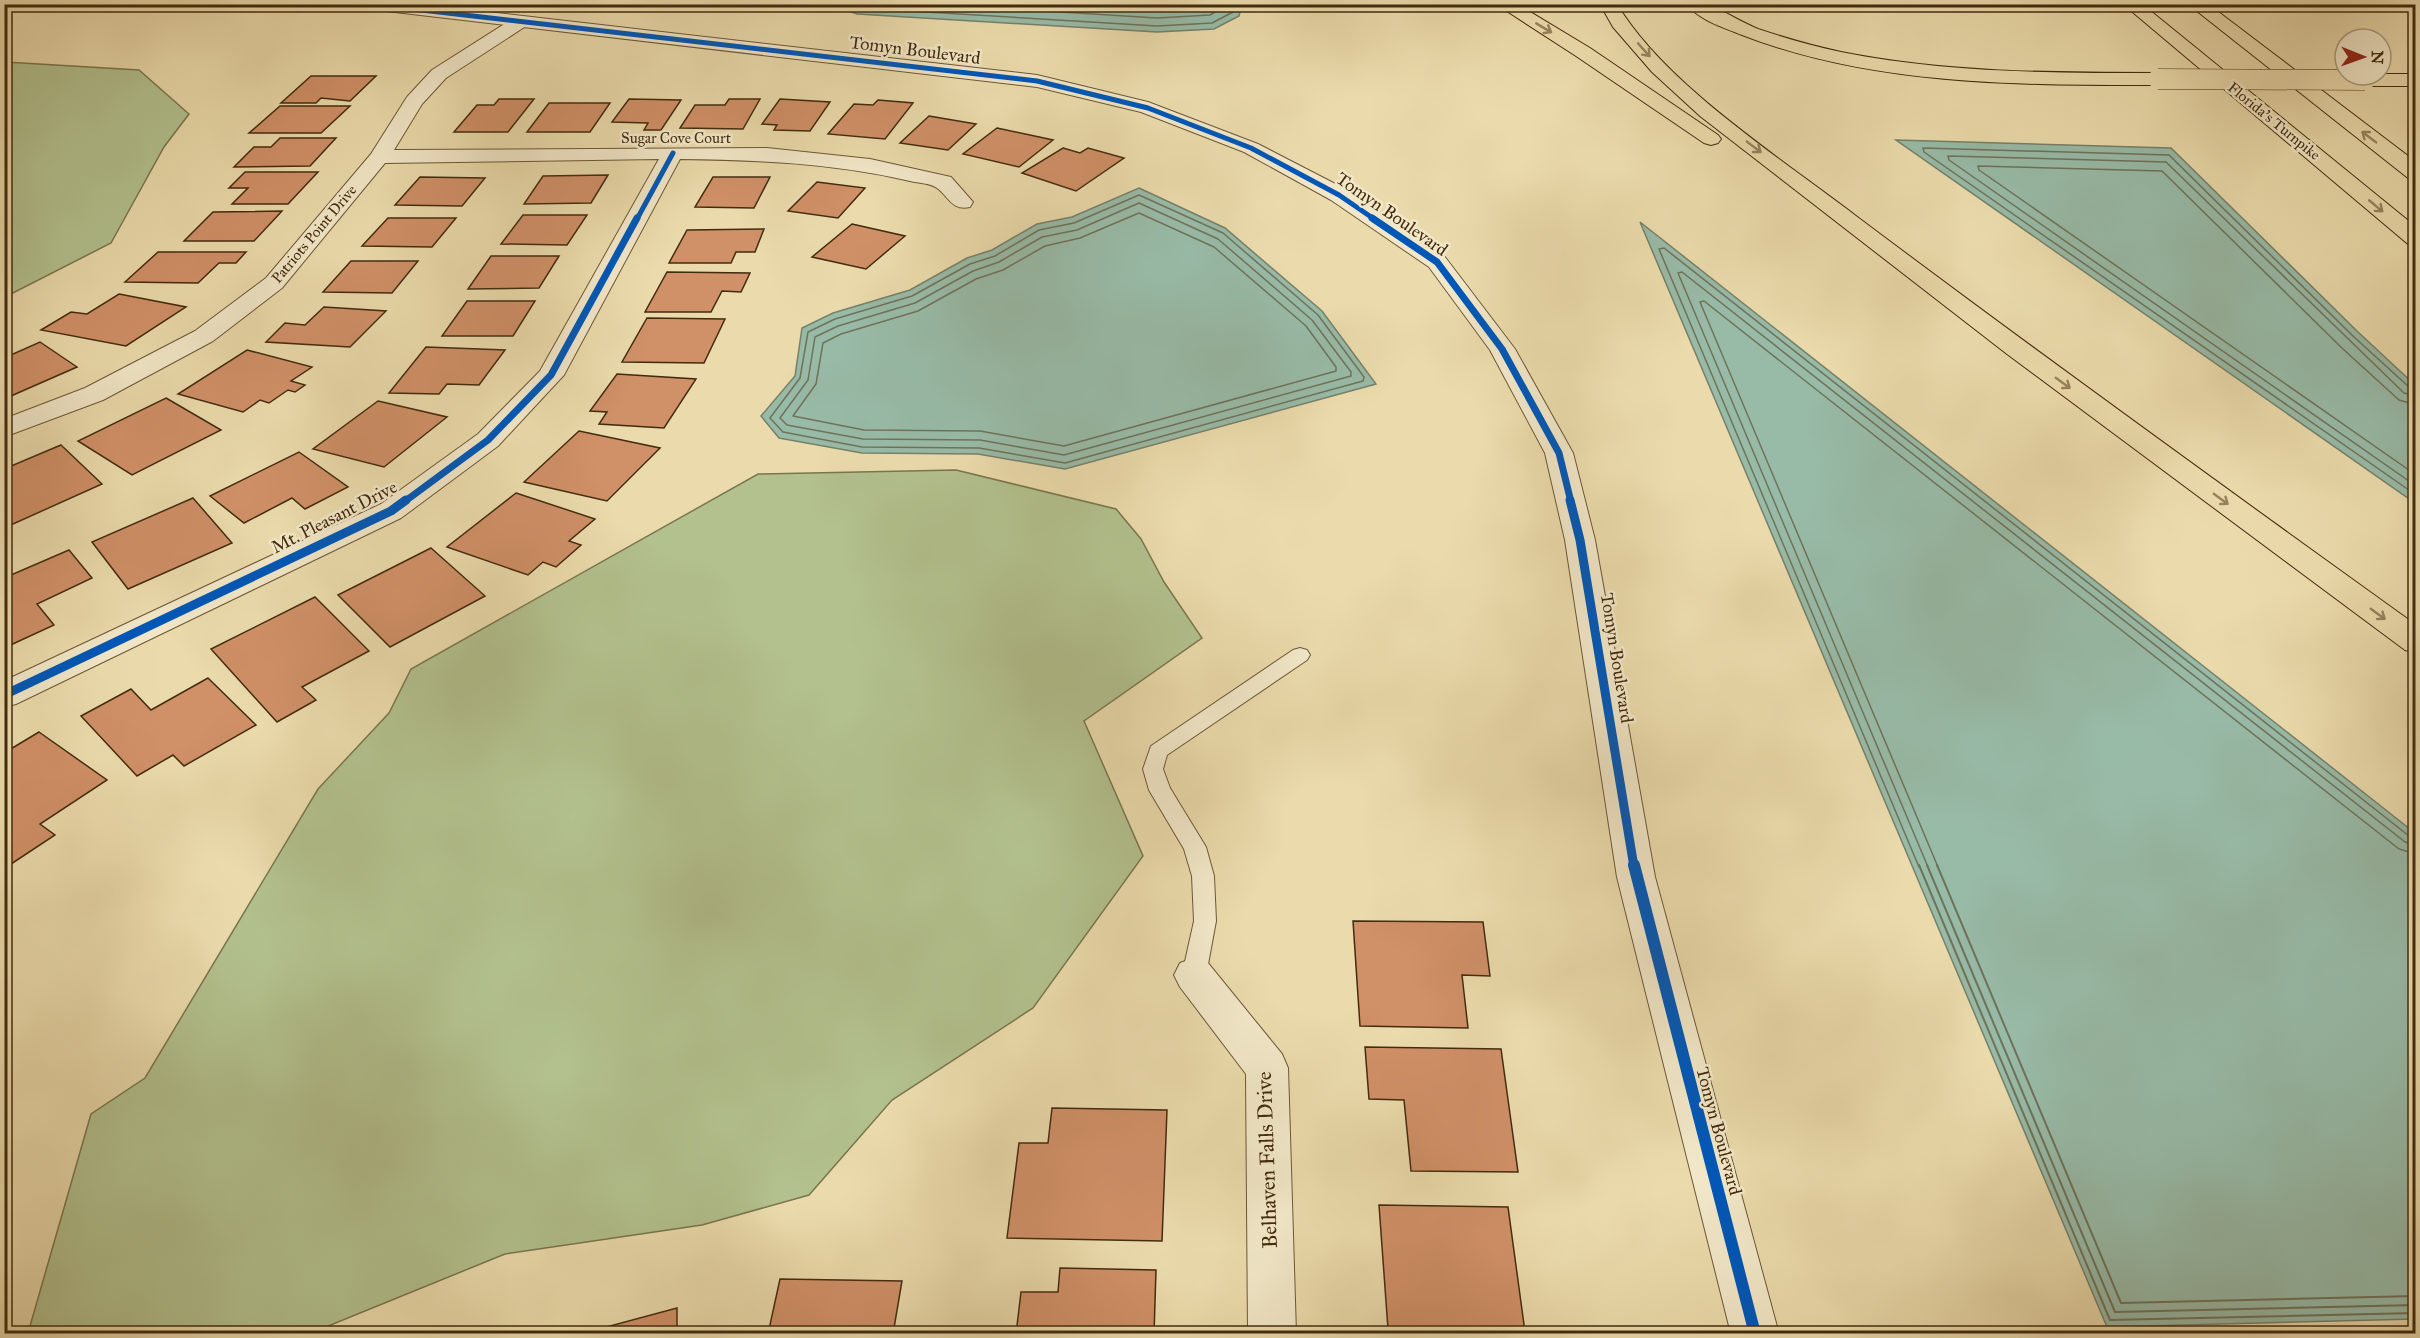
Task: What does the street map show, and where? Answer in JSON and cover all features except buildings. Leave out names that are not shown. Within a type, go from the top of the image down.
[{"type":"highway","points":[[1504,4],[1583,52],[2016,349]]},
{"type":"highway","points":[[1608,4],[1619,23],[1659,68],[1707,112],[2016,349],[2415,642]]},
{"type":"highway","points":[[1695,4],[1737,26],[1819,53],[1886,67],[1984,78],[2333,68]]},
{"type":"highway","points":[[1721,4],[1786,33],[1888,57],[1979,68],[2415,80]]},
{"type":"highway","points":[[2109,4],[2266,115]]},
{"type":"highway","name":"Florida's Turnpike","points":[[2131,4],[2415,239]]},
{"type":"highway","points":[[2196,4],[2415,173]]},
{"type":"highway","points":[[2393,68],[2415,68]]},
{"type":"street","name":"Tomyn Boulevard","points":[[369,4],[1037,81],[1148,108],[1251,148],[1330,189],[1437,262],[1502,349],[1559,453],[1581,540],[1636,877],[1755,1334]]},
{"type":"street","name":"Patriots Point Drive","points":[[4,429],[94,394],[204,336],[273,283],[379,157],[414,101],[439,74],[520,21]]},
{"type":"street","name":"Mt. Pleasant Drive","points":[[4,695],[391,511],[488,440],[551,375],[673,153]]},
{"type":"street","name":"Sugar Cove Court","points":[[379,157],[767,154],[870,165],[943,182],[962,202]]},
{"type":"street","name":"Belhaven Falls Drive","points":[[1194,975],[1267,1068],[1272,1334]]},
{"type":"lane","points":[[1194,975],[1205,921],[1203,876],[1195,847],[1160,790],[1153,769],[1158,751],[1300,655]]},
{"type":"green space","points":[[5,62],[139,70],[189,114],[164,147],[111,243],[5,297]]},
{"type":"green space","points":[[956,470],[1116,509],[1141,539],[1164,582],[1202,638],[1084,721],[1143,856],[1033,1008],[892,1100],[809,1195],[702,1225],[505,1254],[311,1333],[28,1333],[91,1114],[145,1078],[318,789],[389,713],[411,669],[758,474]]},
{"type":"water","points":[[844,4],[1242,5],[1239,16],[1214,29],[1157,32],[857,14],[840,8]]},
{"type":"water","points":[[1896,140],[2171,148],[2415,385],[2415,503]]},
{"type":"water","points":[[1139,188],[1225,228],[1322,311],[1376,384],[1065,469],[978,454],[862,453],[779,438],[761,416],[795,376],[802,328],[833,313],[910,290],[967,258],[992,250],[1037,224],[1072,217]]},
{"type":"water","points":[[1640,222],[2415,833],[2415,1319],[2107,1327]]},
{"type":"cycle path","points":[[369,4],[1037,81],[1148,108],[1251,148],[1339,195],[1437,262],[1502,349],[1559,453],[1580,540],[1636,877],[1755,1334]]},
{"type":"cycle path","points":[[4,695],[391,511],[488,440],[551,375],[673,153]]}]
